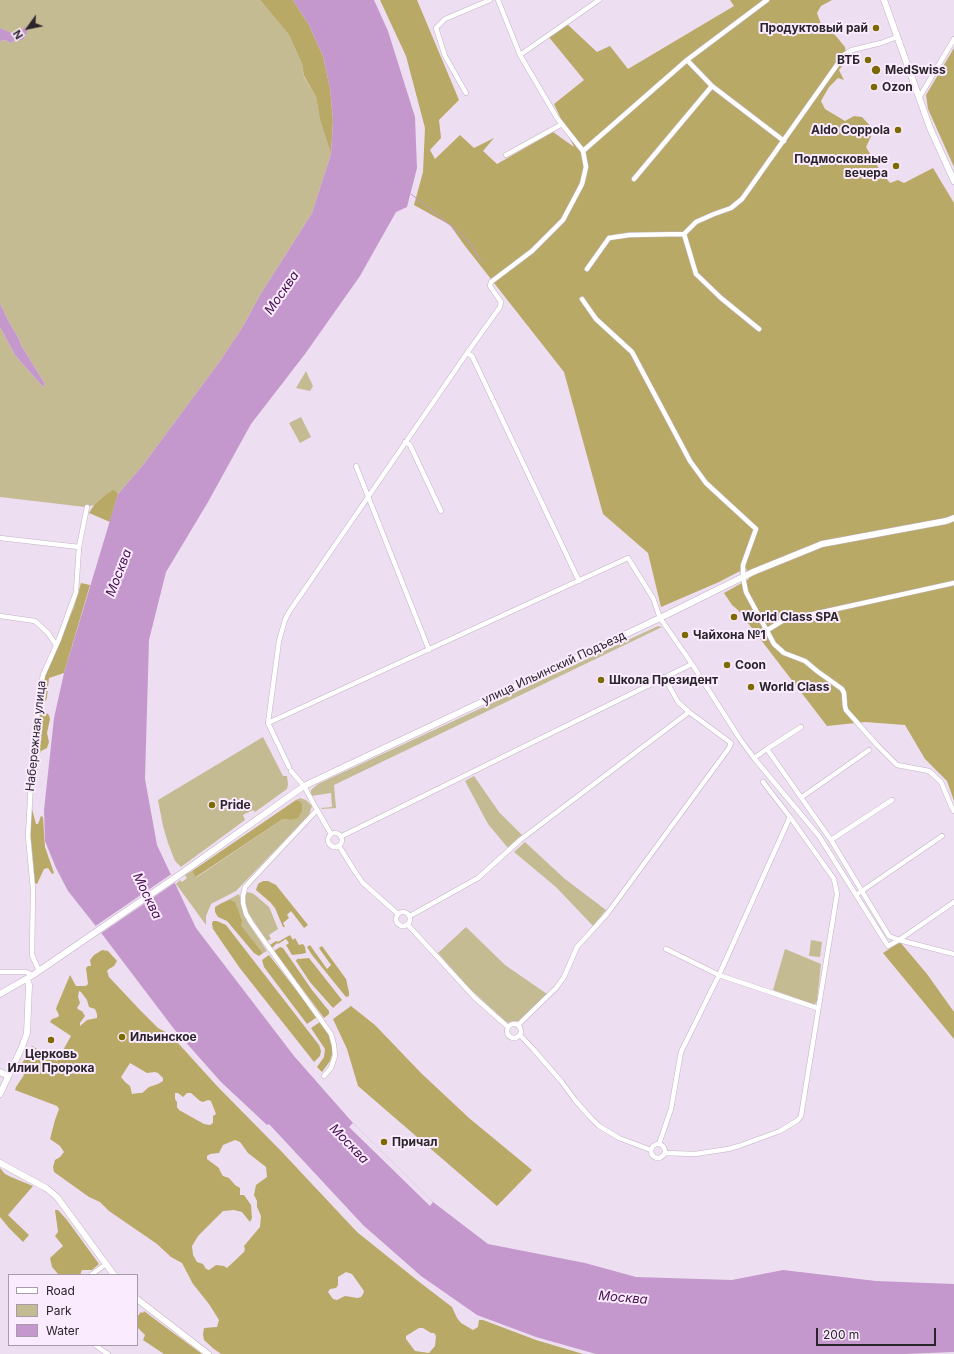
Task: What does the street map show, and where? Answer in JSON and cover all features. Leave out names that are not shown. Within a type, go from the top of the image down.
[{"type":"main road","points":[[884,0],[919,98],[940,151],[954,180]]},
{"type":"main road","name":"улица Ильинский Подъезд","points":[[0,994],[36,973],[179,875],[304,786],[660,618],[743,577],[822,544],[946,521],[954,518]]},
{"type":"main road","points":[[0,1094],[27,1033],[29,984],[27,979]]},
{"type":"main road","points":[[0,1072],[8,1076]]},
{"type":"main road","points":[[0,1163],[40,1184],[57,1197],[113,1274]]},
{"type":"main road","points":[[138,1300],[208,1354]]},
{"type":"street","points":[[466,93],[445,56],[436,28],[445,19],[490,0]]},
{"type":"street","points":[[331,834],[304,786],[290,769],[268,723],[279,641],[285,620],[297,600],[405,442],[500,307],[501,302],[490,286],[491,282],[532,251],[563,220],[582,184],[586,166],[583,151],[562,124],[520,55],[498,0]]},
{"type":"street","points":[[520,55],[599,0]]},
{"type":"street","points":[[583,151],[687,60],[767,0]]},
{"type":"street","points":[[587,269],[609,238],[629,235],[684,234],[696,222],[731,208],[742,199],[844,55],[852,50],[881,43],[897,37]]},
{"type":"street","points":[[919,98],[954,39]]},
{"type":"street","points":[[687,60],[712,86],[784,141]]},
{"type":"street","points":[[634,179],[712,86]]},
{"type":"street","points":[[506,155],[562,124]]},
{"type":"street","points":[[684,234],[696,274],[721,298],[759,328]]},
{"type":"street","points":[[582,299],[596,319],[632,352],[690,460],[706,483],[756,529],[743,564],[743,577],[746,592],[766,631],[778,649],[784,653],[805,661],[842,689],[844,693],[844,706],[846,710],[877,745],[897,765],[930,771],[941,782],[954,810]]},
{"type":"street","points":[[467,353],[472,356],[579,581]]},
{"type":"street","points":[[405,442],[410,444],[441,512]]},
{"type":"street","points":[[356,466],[429,650]]},
{"type":"street","name":"Набережная улица","points":[[36,973],[32,955],[33,889],[28,836],[31,782],[41,682],[76,592],[79,547],[87,507]]},
{"type":"street","points":[[0,538],[79,547]]},
{"type":"street","points":[[268,723],[628,558],[654,598],[660,618],[692,664],[740,739],[819,836],[888,946],[954,902]]},
{"type":"street","points":[[766,631],[782,621],[954,583]]},
{"type":"street","points":[[0,616],[35,621],[48,633],[56,645]]},
{"type":"street","points":[[342,836],[692,664]]},
{"type":"street","points":[[518,1025],[551,995],[561,982],[577,947],[607,914],[729,748],[731,743],[678,702],[664,677]]},
{"type":"street","points":[[410,916],[478,878],[520,840],[689,712]]},
{"type":"street","points":[[754,758],[801,727]]},
{"type":"street","points":[[767,749],[831,840],[889,936],[898,940],[954,954]]},
{"type":"street","points":[[802,797],[869,750]]},
{"type":"street","points":[[664,1153],[695,1154],[734,1148],[773,1134],[800,1118],[837,894],[834,879],[763,782]]},
{"type":"street","points":[[831,840],[892,800]]},
{"type":"street","points":[[317,810],[245,887],[242,896],[244,909],[252,924],[331,1034],[335,1056],[331,1068],[324,1076]]},
{"type":"street","points":[[650,1150],[655,1145],[659,1144],[671,1109],[680,1052],[719,975],[790,817]]},
{"type":"street","points":[[339,846],[334,847],[329,843],[328,838],[331,834],[336,832],[342,836]]},
{"type":"street","points":[[339,846],[342,843],[342,836]]},
{"type":"street","points":[[856,895],[861,890],[942,836]]},
{"type":"street","points":[[339,846],[363,883],[398,914]]},
{"type":"street","points":[[398,914],[406,912],[410,916]]},
{"type":"street","points":[[398,914],[396,919],[398,924],[402,926],[408,925]]},
{"type":"street","points":[[408,925],[410,916]]},
{"type":"street","points":[[408,925],[475,998],[508,1027]]},
{"type":"street","points":[[666,949],[719,975],[817,1008]]},
{"type":"street","points":[[0,972],[36,973]]},
{"type":"street","points":[[508,1027],[511,1024],[518,1025]]},
{"type":"street","points":[[518,1025],[521,1029],[520,1036]]},
{"type":"street","points":[[508,1027],[507,1032],[511,1038],[520,1036]]},
{"type":"street","points":[[520,1036],[557,1076],[575,1100],[599,1126],[619,1138],[650,1150],[651,1154],[657,1158],[662,1157],[664,1153],[663,1146],[659,1144]]},
{"type":"street","points":[[92,1274],[106,1264]]},
{"type":"street","points":[[96,1346],[108,1354]]},
{"type":"green space","points":[[0,0],[260,0],[289,35],[302,64],[304,77],[316,97],[320,120],[331,154],[312,213],[260,295],[242,328],[220,361],[143,465],[118,494],[117,492],[105,495],[94,505],[85,507],[0,497],[0,327],[15,355],[43,387],[45,384],[21,345],[0,303],[0,41],[5,40],[10,43],[16,40],[22,40],[24,26],[23,30],[18,33],[12,33],[0,28]]},
{"type":"green space","points":[[306,371],[313,386],[310,391],[296,388]]},
{"type":"green space","points":[[301,417],[311,437],[300,443],[289,423]]},
{"type":"green space","points":[[658,626],[662,627],[334,785],[336,808],[321,808],[332,807],[331,793],[311,796],[311,790],[318,784]]},
{"type":"green space","name":"Pride","points":[[263,737],[283,776],[287,776],[287,789],[255,812],[253,810],[243,815],[245,820],[181,867],[175,861],[168,843],[158,800]]},
{"type":"green space","points":[[474,776],[499,812],[522,835],[508,848],[488,824],[465,781]]},
{"type":"green space","points":[[300,798],[306,800],[312,806],[309,815],[236,891],[211,904],[206,916],[206,925],[176,884],[180,880],[182,882],[187,878],[185,875],[192,871],[197,877],[283,819],[290,820],[302,811],[300,801],[296,800]]},
{"type":"green space","points":[[525,842],[565,879],[606,910],[593,926],[556,887],[514,852]]},
{"type":"green space","points":[[247,892],[255,895],[269,907],[272,914],[278,929],[269,935],[271,939],[267,941],[249,914],[245,904]]},
{"type":"green space","points":[[239,894],[247,921],[267,951],[263,953],[241,925],[220,904]]},
{"type":"green space","points":[[466,927],[505,965],[547,994],[519,1021],[507,1023],[467,986],[438,953]]},
{"type":"green space","points":[[811,940],[822,942],[820,957],[809,956]]},
{"type":"green space","points":[[785,949],[821,964],[817,1001],[815,1004],[773,990]]},
{"type":"shaded area","points":[[260,0],[293,0],[309,25],[323,56],[330,88],[333,120],[331,154],[320,120],[316,97],[304,76],[302,64],[289,35]]},
{"type":"shaded area","points":[[380,0],[417,0],[459,100],[439,120],[441,138],[430,150],[435,159],[460,135],[474,148],[494,138],[483,151],[497,164],[553,132],[574,147],[554,104],[584,80],[548,36],[567,24],[597,52],[610,46],[628,69],[734,6],[730,0],[832,0],[821,6],[817,13],[821,24],[836,36],[845,47],[847,60],[839,70],[844,80],[838,78],[829,87],[821,101],[825,109],[845,121],[854,116],[862,117],[874,130],[866,147],[881,172],[890,183],[898,180],[904,183],[933,168],[954,203],[954,801],[947,781],[925,759],[905,725],[865,722],[827,726],[724,593],[749,579],[746,568],[719,582],[661,607],[648,553],[603,514],[564,372],[450,225],[414,205],[423,172],[425,128],[406,56]]},
{"type":"shaded area","points":[[954,48],[954,167],[928,109],[926,95]]},
{"type":"shaded area","points":[[113,490],[118,494],[110,522],[89,513],[94,505]]},
{"type":"shaded area","points":[[81,583],[90,585],[64,673],[49,678],[46,701],[41,702],[43,680],[74,607]]},
{"type":"shaded area","points":[[41,705],[43,706],[45,712],[49,715],[50,719],[47,733],[49,742],[47,748],[41,751],[39,755],[35,780],[34,779]]},
{"type":"shaded area","points":[[296,800],[300,801],[302,804],[302,811],[298,818],[290,820],[283,819],[196,877],[192,871]]},
{"type":"shaded area","points":[[32,809],[36,824],[38,824],[41,816],[43,817],[45,847],[54,873],[52,874],[48,868],[44,869],[37,884],[35,883],[30,829]]},
{"type":"shaded area","points":[[263,881],[268,881],[276,885],[308,925],[304,928],[291,911],[287,915],[289,918],[283,923],[285,927],[283,927],[275,908],[256,890],[258,884]]},
{"type":"shaded area","points":[[230,900],[235,902],[242,921],[241,925],[263,953],[259,956],[254,953],[227,921],[218,917],[215,912],[215,907]]},
{"type":"shaded area","points":[[213,921],[226,925],[319,1045],[321,1051],[320,1056],[314,1062],[239,967],[213,929]]},
{"type":"shaded area","points":[[290,935],[293,940],[295,938],[299,945],[303,944],[306,953],[292,955],[286,945],[289,943],[286,939],[278,944],[277,943],[272,948],[270,947],[270,945],[276,941],[278,942]]},
{"type":"shaded area","points":[[900,942],[927,974],[954,1012],[954,1039],[883,953]]},
{"type":"shaded area","points":[[310,945],[327,969],[331,965],[319,948],[322,946],[346,979],[349,996],[346,997],[312,955],[307,947]]},
{"type":"shaded area","points":[[280,947],[283,948],[312,990],[329,1011],[329,1014],[324,1018],[274,951]]},
{"type":"shaded area","points":[[102,950],[108,951],[117,961],[114,966],[107,971],[109,977],[139,1009],[158,1028],[169,1034],[178,1043],[217,1086],[281,1151],[357,1232],[452,1307],[461,1323],[473,1330],[478,1327],[479,1320],[483,1320],[536,1340],[583,1354],[221,1354],[214,1349],[204,1340],[204,1328],[217,1327],[219,1320],[209,1304],[193,1284],[182,1263],[171,1257],[157,1244],[109,1211],[100,1202],[89,1197],[54,1172],[53,1167],[55,1160],[64,1152],[60,1146],[50,1139],[59,1109],[57,1106],[15,1090],[24,1075],[20,1070],[20,1067],[32,1046],[57,1061],[71,1036],[50,1022],[59,1015],[56,1009],[70,975],[76,986],[86,986],[88,984],[86,968],[91,966],[90,960],[94,955]],"holes":[[[79,991],[87,1000],[89,1007],[95,1009],[97,1014],[97,1018],[87,1020],[80,1026],[80,1023],[85,1016],[82,1011],[77,1008],[80,1003],[78,997]],[[130,1063],[147,1073],[158,1073],[163,1078],[163,1081],[149,1087],[142,1093],[132,1094],[130,1086],[121,1077]],[[175,1093],[178,1093],[183,1097],[187,1093],[191,1093],[200,1101],[211,1101],[216,1114],[213,1116],[213,1123],[210,1125],[204,1124],[179,1110],[177,1107],[177,1102],[175,1099]],[[235,1140],[240,1142],[248,1153],[266,1167],[267,1177],[256,1185],[254,1195],[261,1216],[260,1227],[244,1246],[244,1252],[227,1268],[216,1265],[209,1270],[206,1269],[203,1264],[197,1262],[193,1255],[192,1246],[198,1236],[223,1211],[234,1210],[242,1212],[250,1222],[252,1218],[251,1205],[244,1195],[240,1195],[240,1188],[229,1178],[223,1176],[219,1168],[207,1159],[207,1156],[210,1154],[219,1153],[223,1145]],[[346,1272],[352,1274],[364,1291],[361,1297],[358,1298],[345,1296],[337,1300],[333,1299],[328,1292],[330,1289],[336,1288],[338,1285],[338,1277]],[[419,1328],[423,1328],[431,1333],[434,1333],[436,1336],[435,1346],[429,1353],[415,1351],[406,1339],[406,1336]]]},
{"type":"shaded area","points":[[269,955],[317,1017],[307,1024],[264,967],[262,960]]},
{"type":"shaded area","points":[[309,958],[342,1000],[333,1008],[310,982],[296,961],[297,959]]},
{"type":"shaded area","points":[[351,1006],[375,1025],[421,1073],[469,1118],[532,1170],[497,1206],[358,1086],[347,1049],[333,1019]]},
{"type":"shaded area","points":[[320,1022],[328,1033],[332,1047],[330,1061],[322,1072],[317,1067],[324,1057],[325,1049],[311,1028]]},
{"type":"shaded area","points":[[0,1168],[5,1174],[33,1186],[8,1215],[29,1235],[23,1242],[0,1217]]},
{"type":"shaded area","points":[[55,1210],[58,1210],[67,1220],[99,1264],[92,1270],[82,1270],[80,1274],[58,1274],[52,1267],[50,1258],[63,1246],[55,1236],[58,1232]]},
{"type":"shaded area","points":[[144,1311],[202,1354],[164,1354],[143,1340],[145,1335],[138,1328],[138,1316],[141,1312],[143,1313]]},
{"type":"water","name":"Москва","points":[[293,0],[374,0],[388,31],[415,117],[417,168],[407,207],[396,212],[360,276],[305,354],[251,424],[208,502],[166,572],[149,640],[145,779],[157,845],[196,928],[294,1056],[353,1123],[433,1202],[488,1244],[585,1263],[636,1277],[732,1280],[783,1270],[876,1281],[954,1284],[954,1352],[905,1354],[596,1354],[536,1337],[477,1315],[421,1276],[363,1225],[269,1124],[267,1125],[221,1082],[174,1029],[68,891],[56,868],[45,841],[44,810],[54,718],[64,673],[118,494],[143,465],[220,361],[242,328],[260,295],[312,213],[331,154],[333,120],[330,88],[323,56],[309,25]]},
{"type":"water","points":[[24,26],[27,31],[26,36],[22,40],[16,40],[10,43],[5,40],[0,41],[0,28],[12,33],[18,33],[23,30]]},
{"type":"water","points":[[0,303],[21,345],[45,384],[43,387],[15,355],[0,327]]},
{"type":"pier","points":[[173,873],[176,882],[100,934],[94,927]]},
{"type":"pier","points":[[353,1123],[433,1202],[430,1206],[349,1127]]},
{"type":"waterway","points":[[411,194],[469,242],[481,261]]},
{"type":"place","name":"Продуктовый рай","points":[[876,28]]},
{"type":"place","name":"ВТБ","points":[[868,60]]},
{"type":"place","name":"MedSwiss","points":[[876,70]]},
{"type":"place","name":"Ozon","points":[[874,87]]},
{"type":"place","name":"Aldo Coppola","points":[[898,130]]},
{"type":"place","name":"Подмосковные вечера","points":[[896,166]]},
{"type":"place","name":"World Class SPA","points":[[734,617]]},
{"type":"place","name":"Чайхона №1","points":[[685,635]]},
{"type":"place","name":"Coon","points":[[727,665]]},
{"type":"place","name":"Школа Президент","points":[[601,680]]},
{"type":"place","name":"World Class","points":[[751,687]]},
{"type":"place","name":"Pride","points":[[212,805]]},
{"type":"place","name":"Ильинское","points":[[122,1037]]},
{"type":"place","name":"Церковь Илии Пророка","points":[[51,1040]]},
{"type":"place","name":"Причал","points":[[384,1142]]}]
